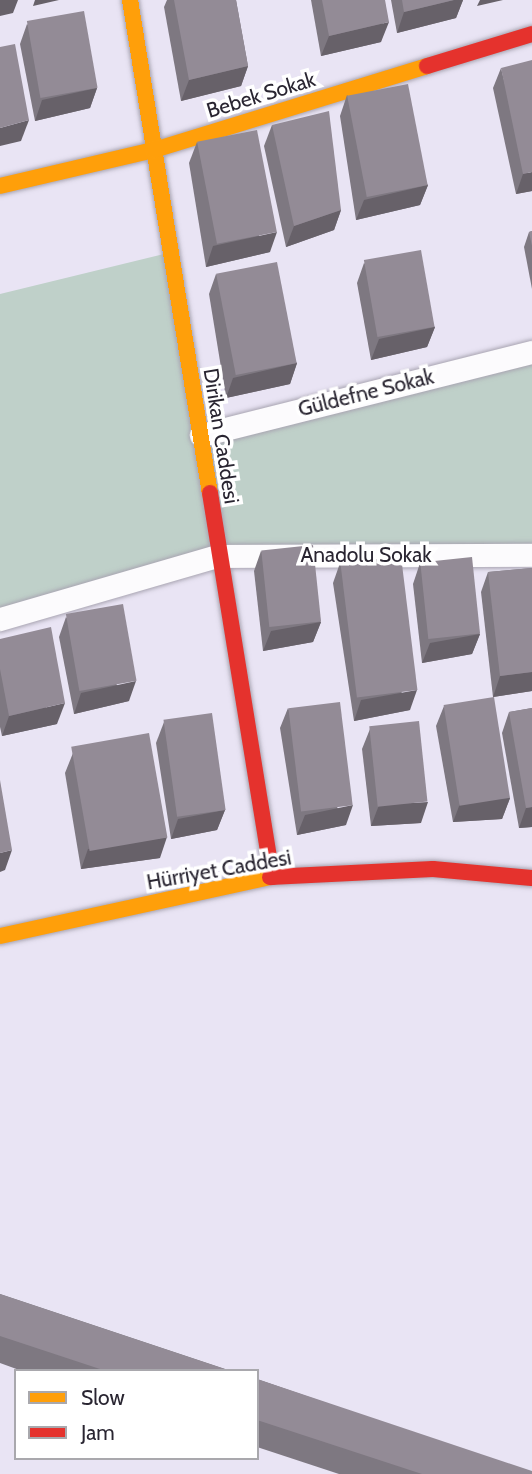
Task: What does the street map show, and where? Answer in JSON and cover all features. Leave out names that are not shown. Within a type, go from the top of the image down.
[{"type":"street","name":"Dirikan Caddesi","points":[[130,0],[201,435],[217,556],[272,877]]},
{"type":"street","name":"Bebek Sokak","points":[[0,186],[154,150],[532,34]]},
{"type":"street","name":"Güldefne Sokak","points":[[201,435],[532,352]]},
{"type":"street","name":"Anadolu Sokak","points":[[0,619],[217,556],[532,555]]},
{"type":"street","name":"Hürriyet Caddesi","points":[[0,936],[272,877],[433,869],[532,878]]},
{"type":"shaded area","points":[[168,253],[216,555],[0,619],[0,294]]},
{"type":"shaded area","points":[[532,352],[532,555],[217,555],[201,435]]},
{"type":"building","points":[[174,0],[236,0],[248,66],[189,80]]},
{"type":"building","points":[[322,0],[385,0],[389,22],[329,36]]},
{"type":"building","points":[[402,0],[454,0],[404,12]]},
{"type":"building","points":[[84,11],[98,88],[40,98],[27,21]]},
{"type":"building","points":[[15,44],[29,120],[0,128],[0,47]]},
{"type":"building","points":[[532,60],[532,172],[523,174],[501,68]]},
{"type":"building","points":[[408,84],[428,185],[367,197],[347,96]]},
{"type":"building","points":[[329,111],[341,210],[294,226],[272,125]]},
{"type":"building","points":[[257,130],[277,232],[217,244],[197,142]]},
{"type":"building","points":[[421,250],[435,327],[377,337],[364,260]]},
{"type":"building","points":[[277,262],[297,363],[236,375],[216,274]]},
{"type":"building","points":[[313,545],[321,622],[269,627],[261,550]]},
{"type":"building","points":[[401,556],[417,690],[357,697],[340,563]]},
{"type":"building","points":[[472,557],[480,634],[428,639],[420,562]]},
{"type":"building","points":[[532,568],[532,672],[500,676],[488,572]]},
{"type":"building","points":[[123,604],[137,681],[79,691],[66,614]]},
{"type":"building","points":[[51,627],[65,703],[9,716],[0,669],[0,639]]},
{"type":"building","points":[[494,697],[510,798],[460,806],[444,705]]},
{"type":"building","points":[[340,702],[353,805],[301,812],[288,708]]},
{"type":"building","points":[[532,708],[532,807],[526,808],[509,712]]},
{"type":"building","points":[[212,713],[226,810],[177,817],[163,720]]},
{"type":"building","points":[[419,721],[427,802],[378,807],[369,726]]},
{"type":"building","points":[[149,733],[167,837],[90,851],[71,747]]},
{"type":"building","points":[[0,780],[12,850],[0,853]]},
{"type":"building","points":[[0,1294],[225,1369],[100,1369],[0,1336]]},
{"type":"building","points":[[259,1380],[532,1471],[532,1474],[422,1474],[259,1421]]},
{"type":"traffic: slow","points":[[130,0],[210,493]]},
{"type":"traffic: slow","points":[[0,186],[154,150],[427,66]]},
{"type":"traffic: slow","points":[[0,936],[270,877]]},
{"type":"traffic: jam","points":[[427,66],[532,34]]},
{"type":"traffic: jam","points":[[210,493],[272,877]]},
{"type":"traffic: jam","points":[[270,877],[433,869],[532,878]]}]
